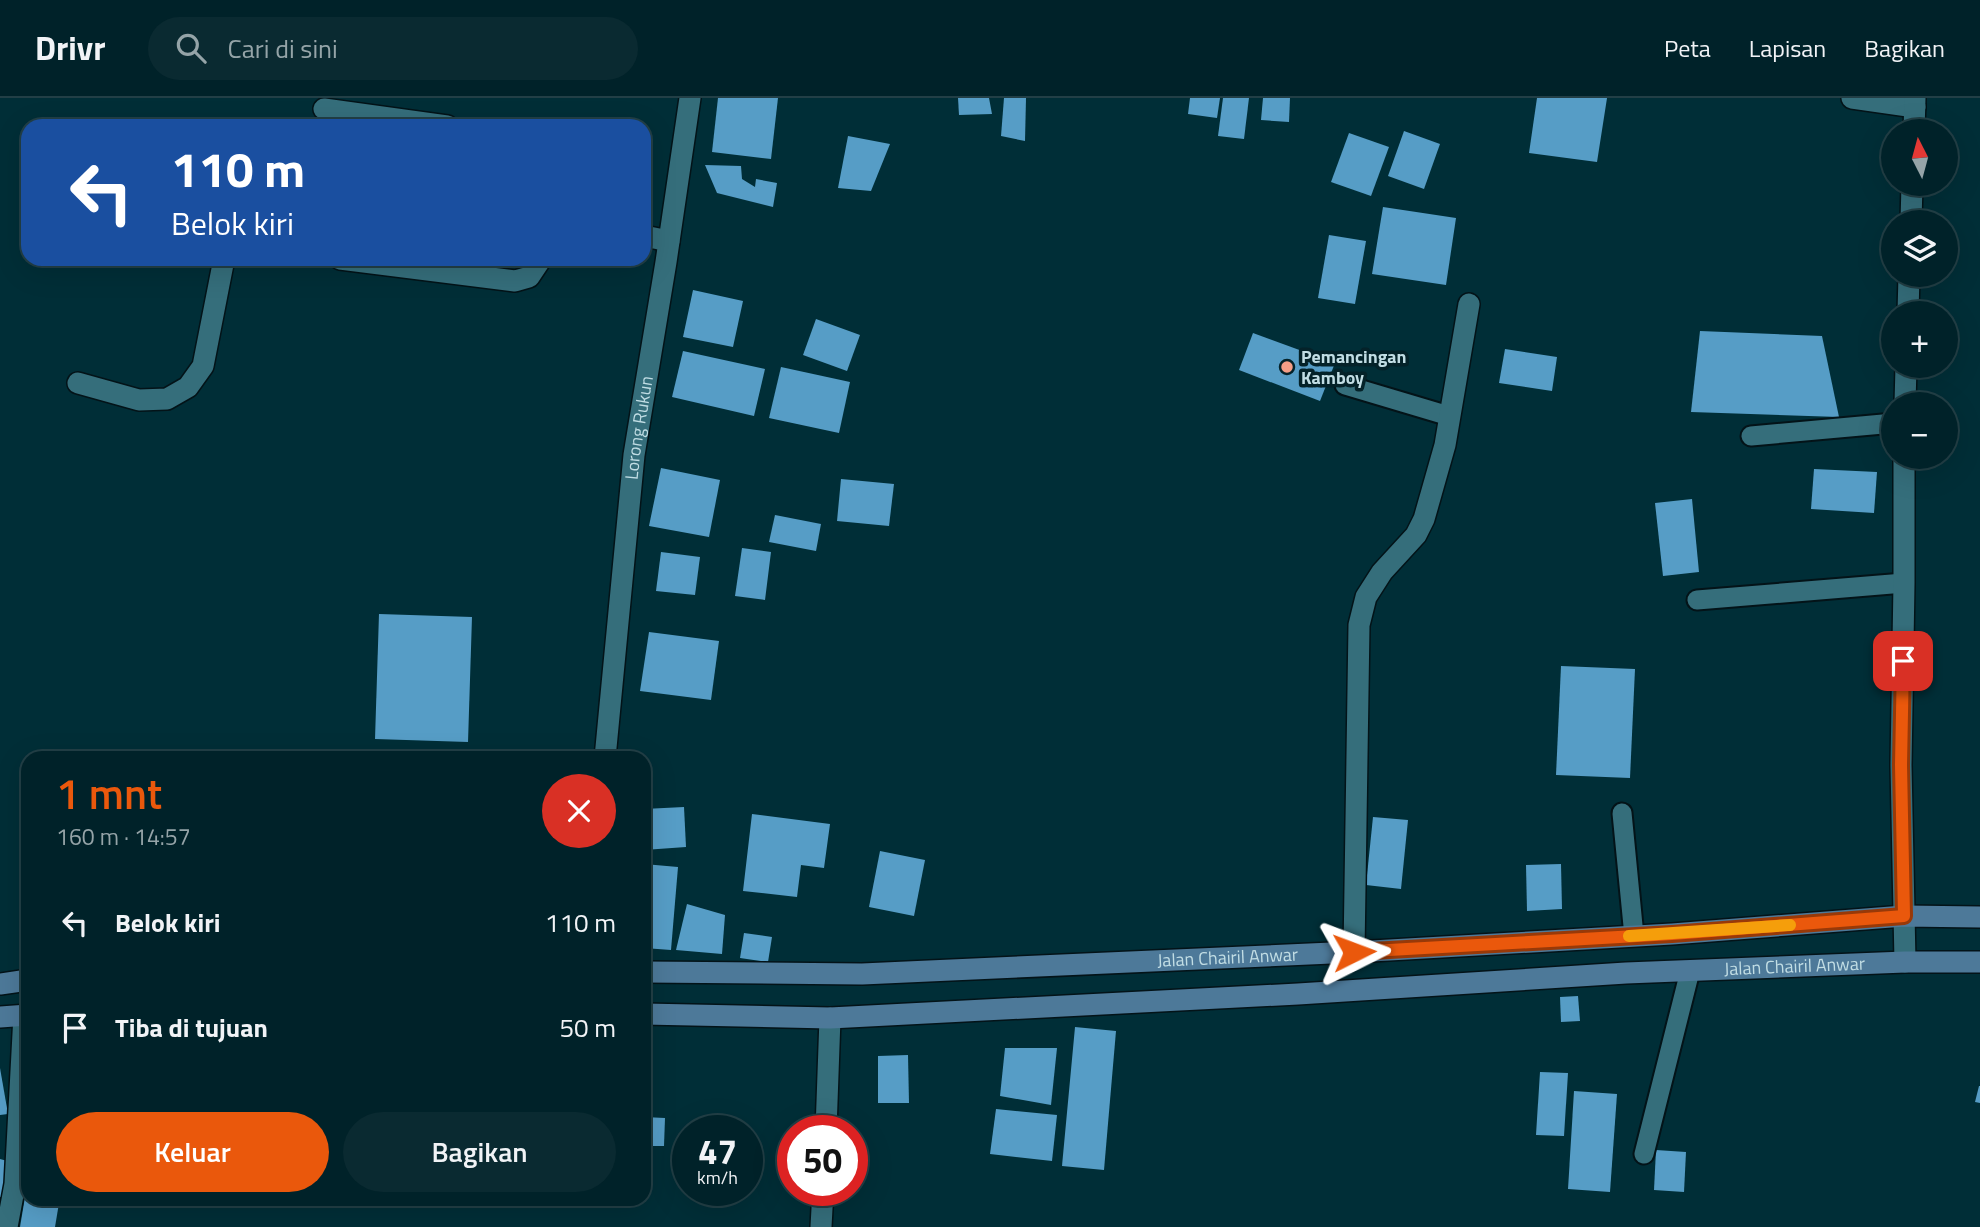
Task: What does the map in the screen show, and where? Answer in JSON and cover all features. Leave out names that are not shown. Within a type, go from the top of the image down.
[{"type":"main road","name":"Jalan Chairil Anwar","points":[[651,972],[862,974],[1354,952],[1634,936],[1904,916],[1980,917]]},
{"type":"main road","name":"Jalan Chairil Anwar","points":[[651,1014],[830,1018],[1690,971],[1905,962],[1980,962]]},
{"type":"main road","points":[[0,984],[21,982]]},
{"type":"main road","points":[[0,1017],[21,1015]]},
{"type":"street","name":"Lorong Rukun","points":[[606,751],[634,455],[690,98]]},
{"type":"street","points":[[1852,98],[1915,102]]},
{"type":"street","points":[[324,109],[396,119]]},
{"type":"street","points":[[651,237],[669,240]]},
{"type":"street","points":[[78,383],[139,400],[167,399],[188,387],[203,366],[223,266]]},
{"type":"street","points":[[396,266],[515,281],[529,277],[536,266]]},
{"type":"street","points":[[1354,952],[1359,625],[1371,588],[1416,534],[1424,519],[1445,445],[1469,304]]},
{"type":"street","points":[[1903,469],[1905,583],[1901,765],[1905,962]]},
{"type":"street","points":[[826,1115],[830,1018]]},
{"type":"street","points":[[7,1227],[15,1184],[21,1092]]},
{"type":"street","points":[[821,1227],[822,1206]]},
{"type":"lane","points":[[1345,384],[1450,416]]},
{"type":"lane","points":[[1751,436],[1881,424]]},
{"type":"lane","points":[[1698,600],[1905,583]]},
{"type":"lane","points":[[1622,813],[1634,936]]},
{"type":"lane","points":[[1644,1154],[1690,971]]},
{"type":"building","points":[[718,98],[778,98],[771,159],[712,152]]},
{"type":"building","points":[[958,98],[989,98],[992,114],[959,115]]},
{"type":"building","points":[[1004,98],[1026,98],[1025,141],[1001,136]]},
{"type":"building","points":[[1190,98],[1220,98],[1217,118],[1188,114]]},
{"type":"building","points":[[1223,98],[1249,98],[1244,139],[1218,136]]},
{"type":"building","points":[[1263,98],[1290,98],[1289,122],[1261,120]]},
{"type":"building","points":[[1537,98],[1607,98],[1597,162],[1529,153]]},
{"type":"building","points":[[1404,131],[1440,144],[1424,189],[1388,176]]},
{"type":"building","points":[[1349,133],[1389,147],[1371,196],[1331,182]]},
{"type":"building","points":[[848,136],[890,144],[871,191],[838,188]]},
{"type":"building","points":[[705,165],[741,166],[742,179],[755,187],[756,179],[777,183],[773,207],[717,193]]},
{"type":"building","points":[[1383,207],[1456,218],[1446,285],[1372,274]]},
{"type":"building","points":[[1329,235],[1366,241],[1355,304],[1318,298]]},
{"type":"building","points":[[693,290],[743,301],[733,347],[683,337]]},
{"type":"building","points":[[816,319],[860,335],[847,371],[803,355]]},
{"type":"building","points":[[1700,331],[1822,336],[1839,417],[1691,412]]},
{"type":"building","name":"Pemancingan Kamboy","points":[[1253,333],[1335,363],[1320,401],[1239,370]]},
{"type":"building","points":[[1505,349],[1557,357],[1552,391],[1499,383]]},
{"type":"building","points":[[683,351],[765,369],[754,416],[672,397]]},
{"type":"building","points":[[781,367],[850,382],[839,433],[769,418]]},
{"type":"building","points":[[661,468],[720,480],[709,537],[649,526]]},
{"type":"building","points":[[1814,469],[1877,472],[1874,513],[1811,509]]},
{"type":"building","points":[[841,479],[894,484],[889,526],[837,521]]},
{"type":"building","points":[[1692,499],[1699,572],[1663,576],[1655,503]]},
{"type":"building","points":[[775,515],[821,524],[816,551],[769,542]]},
{"type":"building","points":[[742,548],[771,552],[765,600],[735,596]]},
{"type":"building","points":[[661,552],[700,557],[695,595],[656,591]]},
{"type":"building","points":[[379,614],[472,617],[468,742],[375,739]]},
{"type":"building","points":[[649,632],[719,641],[711,700],[640,691]]},
{"type":"building","points":[[1561,666],[1635,669],[1630,778],[1556,775]]},
{"type":"building","points":[[684,807],[686,847],[651,850],[651,809]]},
{"type":"building","points":[[752,814],[830,824],[824,868],[801,865],[797,897],[743,891]]},
{"type":"building","points":[[1373,817],[1408,820],[1401,889],[1366,885]]},
{"type":"building","points":[[880,851],[925,860],[914,916],[869,907]]},
{"type":"building","points":[[1561,864],[1562,909],[1527,911],[1526,865]]},
{"type":"building","points":[[651,865],[678,867],[671,950],[651,949]]},
{"type":"building","points":[[687,904],[725,915],[722,954],[676,950]]},
{"type":"building","points":[[744,933],[772,937],[768,962],[740,958]]},
{"type":"building","points":[[1578,996],[1580,1021],[1561,1022],[1560,997]]},
{"type":"building","points":[[1075,1027],[1116,1031],[1104,1170],[1062,1166]]},
{"type":"building","points":[[1005,1048],[1057,1048],[1051,1105],[1000,1096]]},
{"type":"building","points":[[908,1055],[909,1103],[878,1103],[878,1056]]},
{"type":"building","points":[[0,1068],[8,1114],[0,1115]]},
{"type":"building","points":[[1540,1072],[1568,1073],[1564,1136],[1536,1135]]},
{"type":"building","points":[[1980,1086],[1980,1103],[1975,1102]]},
{"type":"building","points":[[1574,1091],[1617,1094],[1610,1192],[1568,1189]]},
{"type":"building","points":[[996,1109],[1057,1115],[1052,1161],[990,1154]]},
{"type":"building","points":[[651,1117],[665,1118],[664,1146],[651,1146]]},
{"type":"building","points":[[1656,1150],[1686,1152],[1684,1192],[1654,1190]]},
{"type":"building","points":[[0,1159],[11,1162],[1,1197],[0,1197]]},
{"type":"building","points":[[24,1206],[58,1206],[55,1227],[20,1227]]},
{"type":"slow traffic","points":[[1629,936],[1790,925]]},
{"type":"place","name":"Pemancingan Kamboy","points":[[1287,367]]},
{"type":"route","points":[[1354,952],[1672,934],[1904,916],[1901,765],[1903,661]]}]
